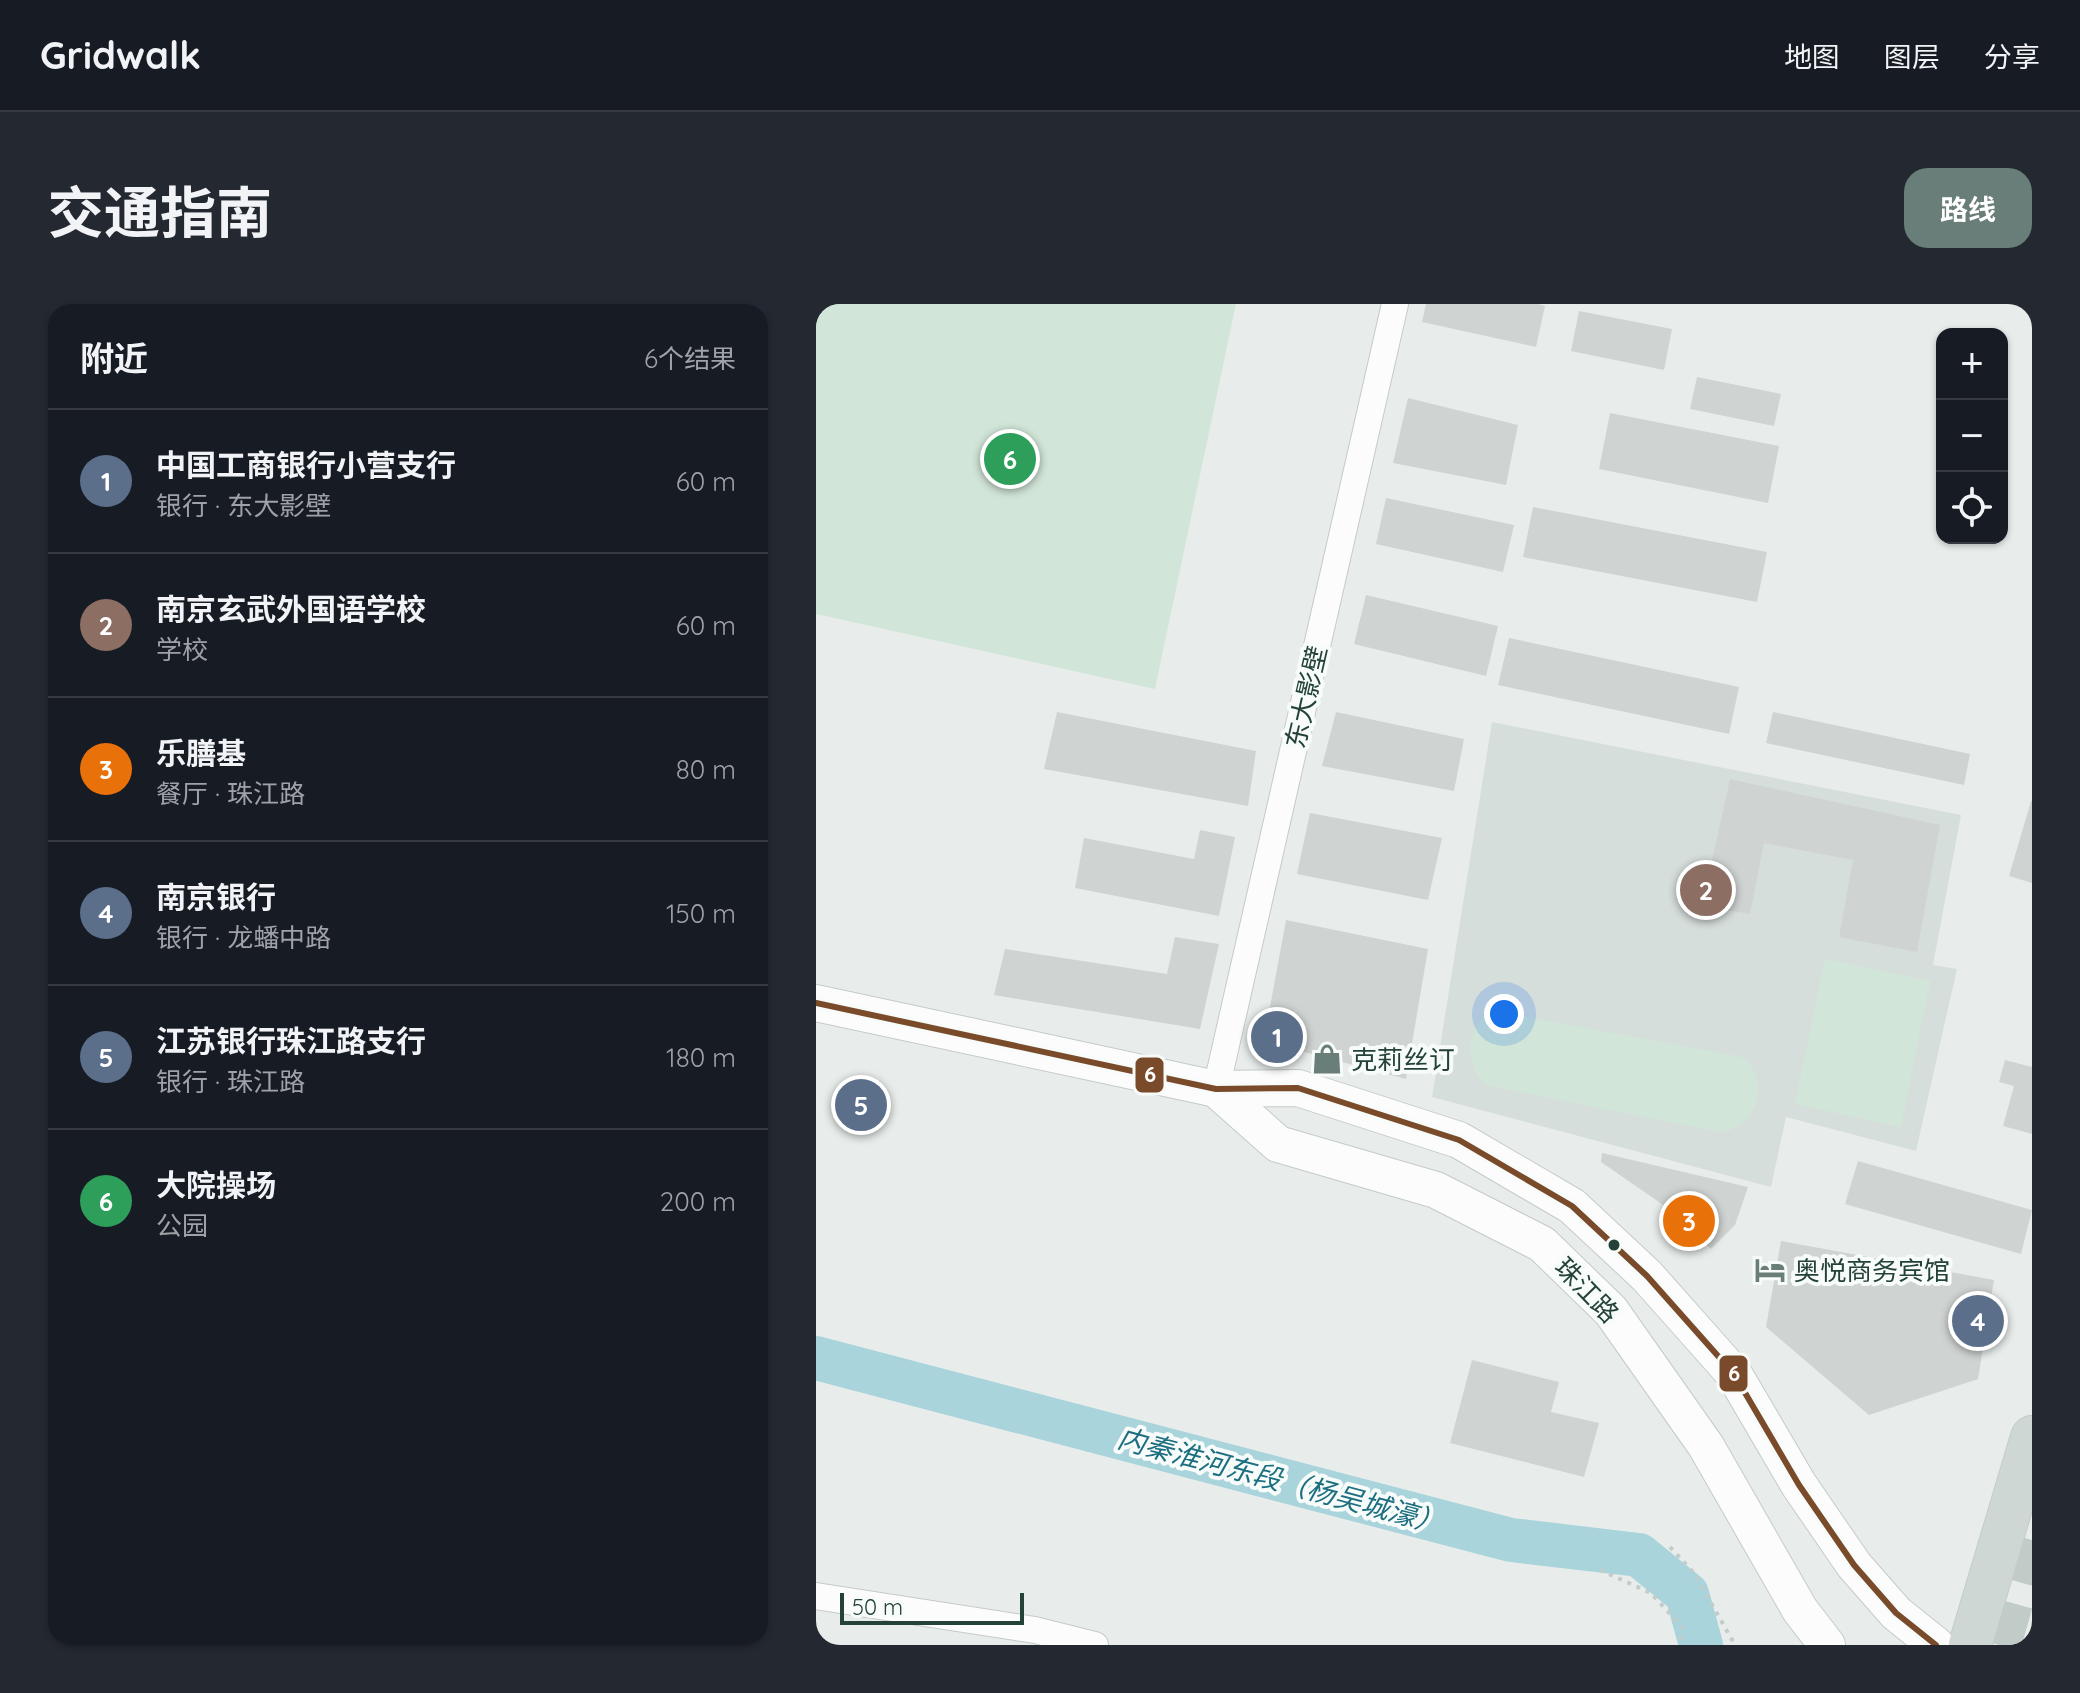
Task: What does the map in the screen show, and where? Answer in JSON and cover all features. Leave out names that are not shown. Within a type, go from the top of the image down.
[{"type":"main road","name":"珠江路","points":[[816,1003],[1216,1089],[1298,1088],[1459,1140],[1572,1206],[1647,1276],[1734,1374],[1799,1485],[1854,1565],[1896,1613],[1936,1645]]},
{"type":"main road","name":"珠江路","points":[[1216,1089],[1278,1144],[1436,1190],[1542,1244],[1611,1311],[1706,1446],[1800,1610],[1827,1645]]},
{"type":"main road","points":[[1970,1645],[2032,1437]]},
{"type":"street","name":"东大影壁","points":[[1216,1089],[1395,304]]},
{"type":"street","points":[[816,1596],[1035,1630],[1095,1645]]},
{"type":"path","points":[[1670,1547],[1694,1573],[1735,1645]]},
{"type":"path","points":[[1600,1570],[1651,1593],[1681,1626],[1680,1645]]},
{"type":"shaded area","points":[[1492,722],[1961,815],[1933,965],[1957,969],[1916,1151],[1786,1117],[1771,1187],[1432,1097]]},
{"type":"green space","points":[[816,304],[1236,304],[1155,689],[816,614]]},
{"type":"green space","points":[[1825,959],[1930,981],[1901,1127],[1795,1104]]},
{"type":"green space","points":[[1493,1011],[1742,1057],[1751,1066],[1756,1078],[1756,1102],[1743,1122],[1733,1129],[1720,1132],[1486,1085],[1474,1066],[1470,1046],[1476,1026]]},
{"type":"water","points":[[1680,1589],[1687,1594],[1720,1645],[1686,1645]]},
{"type":"building","points":[[1426,304],[1545,306],[1536,347],[1422,322]]},
{"type":"building","points":[[1579,311],[1672,329],[1664,370],[1571,351]]},
{"type":"building","points":[[1697,377],[1781,394],[1774,426],[1690,409]]},
{"type":"building","points":[[1408,398],[1518,425],[1506,485],[1393,463]]},
{"type":"building","points":[[1610,413],[1779,446],[1768,503],[1599,469]]},
{"type":"building","points":[[1386,498],[1514,525],[1503,572],[1376,544]]},
{"type":"building","points":[[1533,507],[1767,552],[1757,602],[1523,557]]},
{"type":"building","points":[[1366,595],[1498,626],[1486,676],[1354,644]]},
{"type":"building","points":[[1509,638],[1739,687],[1729,734],[1498,685]]},
{"type":"building","points":[[1057,712],[1256,751],[1248,806],[1044,769]]},
{"type":"building","points":[[1336,712],[1464,739],[1454,791],[1322,766]]},
{"type":"building","points":[[1773,712],[1970,754],[1964,785],[1766,743]]},
{"type":"building","points":[[1730,779],[1940,825],[1917,952],[1839,937],[1853,860],[1764,843],[1750,914],[1702,906]]},
{"type":"building","points":[[2032,801],[2032,883],[2009,876]]},
{"type":"building","points":[[1310,813],[1442,838],[1428,900],[1297,874]]},
{"type":"building","points":[[1200,830],[1235,837],[1219,916],[1075,888],[1084,838],[1194,859]]},
{"type":"building","points":[[1286,920],[1428,949],[1406,1079],[1297,1050],[1270,1007]]},
{"type":"building","points":[[1175,937],[1219,944],[1200,1029],[994,995],[1005,949],[1167,974]]},
{"type":"building","points":[[2005,1060],[2032,1067],[2032,1134],[2003,1126],[2014,1086],[1999,1082]]},
{"type":"building","points":[[1602,1153],[1748,1187],[1735,1225],[1711,1249],[1672,1211],[1601,1162]]},
{"type":"building","points":[[1858,1161],[2032,1210],[2021,1254],[1845,1204]]},
{"type":"building","points":[[1781,1241],[1994,1280],[1978,1379],[1869,1415],[1766,1327]]},
{"type":"building","points":[[1472,1360],[1559,1382],[1551,1412],[1599,1423],[1584,1477],[1450,1443]]},
{"type":"waterway","name":"内秦淮河东段（杨吴城濠）","points":[[816,1358],[1511,1540],[1639,1555],[1687,1594],[1701,1645]]},
{"type":"tunnel","points":[[1999,1645],[2032,1528]]},
{"type":"transit line","name":"6","points":[[816,1003],[1216,1089],[1298,1088],[1459,1140],[1572,1206],[1647,1276],[1734,1374],[1799,1485],[1854,1565],[1896,1613],[1936,1645]]},
{"type":"place","name":"大院操场","points":[[1010,459]]},
{"type":"place","name":"南京玄武外国语学校","points":[[1706,890]]},
{"type":"place","name":"中国工商银行小营支行","points":[[1277,1037]]},
{"type":"place","name":"克莉丝订","points":[[1327,1059]]},
{"type":"place","name":"江苏银行珠江路支行","points":[[861,1105]]},
{"type":"place","name":"乐膳基","points":[[1689,1221]]},
{"type":"place","name":"奥悦商务宾馆","points":[[1770,1270]]},
{"type":"place","name":"南京银行","points":[[1978,1321]]}]
